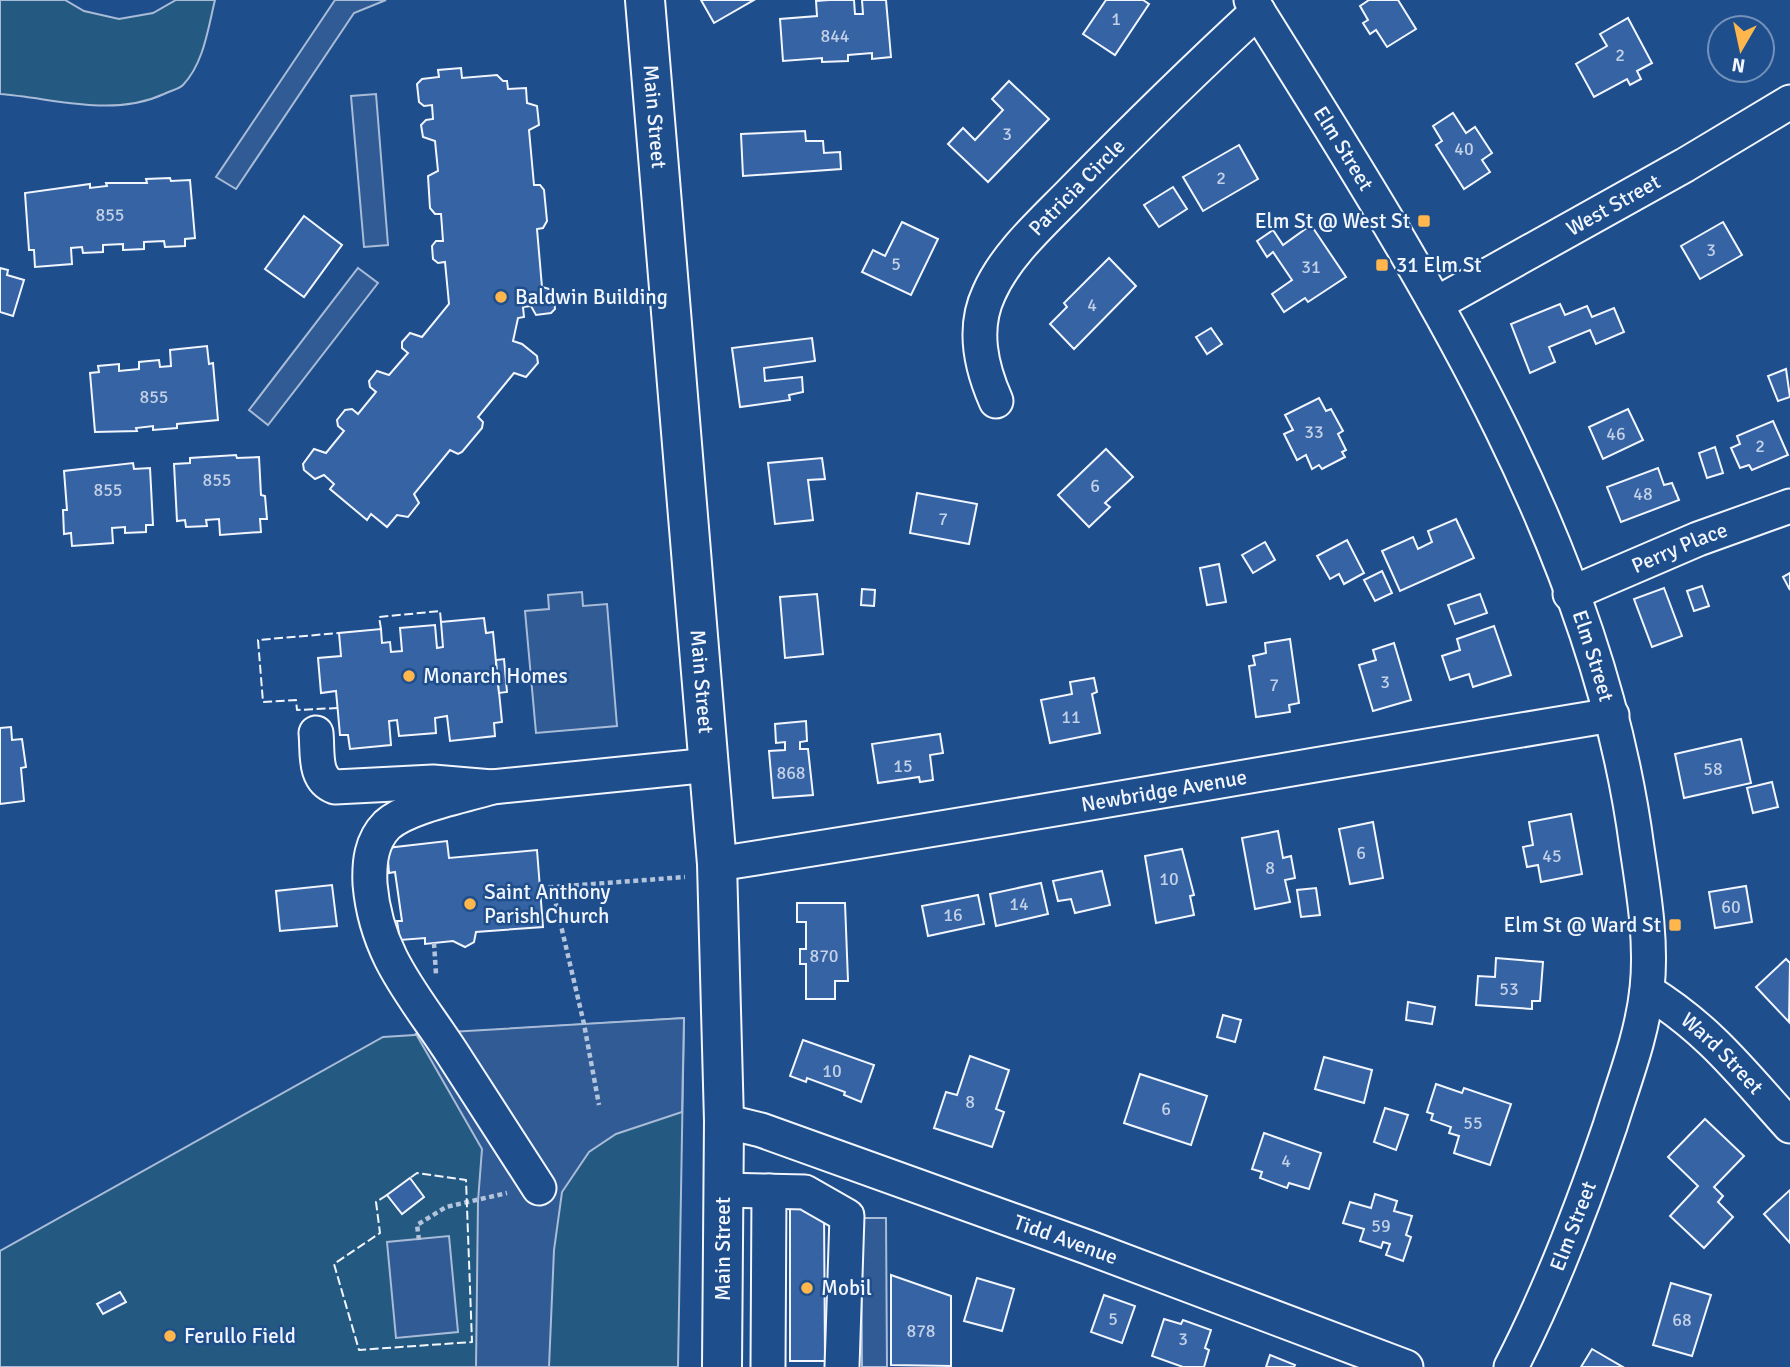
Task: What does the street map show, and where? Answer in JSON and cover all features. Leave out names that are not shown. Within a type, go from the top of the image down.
[{"type":"main road","name":"Main Street","points":[[645,0],[717,869],[724,1121],[724,1367]]},
{"type":"street","name":"Elm Street","points":[[1255,6],[1436,304],[1494,414],[1570,594],[1612,715],[1640,869],[1648,943],[1647,991],[1629,1069],[1579,1212],[1536,1317],[1511,1367]]},
{"type":"street","name":"Patricia Circle","points":[[996,401],[985,375],[979,337],[988,294],[1004,267],[1116,147],[1255,6]]},
{"type":"street","name":"West Street","points":[[1436,304],[1685,165],[1790,102]]},
{"type":"street","name":"Perry Place","points":[[1570,594],[1699,539],[1790,506]]},
{"type":"street","name":"Newbridge Avenue","points":[[717,869],[1242,775],[1612,715]]},
{"type":"street","points":[[316,733],[320,775],[331,786],[440,782],[492,787],[710,765]]},
{"type":"street","points":[[492,787],[404,815],[386,827],[371,856],[372,907],[382,941],[407,991],[440,1034],[538,1188]]},
{"type":"street","name":"Ward Street","points":[[1647,991],[1687,1016],[1706,1033],[1790,1126]]},
{"type":"street","name":"Tidd Avenue","points":[[724,1121],[761,1130],[1075,1242],[1406,1367]]},
{"type":"street","points":[[723,1190],[805,1192],[846,1216],[842,1367]]},
{"type":"street","points":[[768,1367],[769,1191]]},
{"type":"path","points":[[540,888],[717,869]]},
{"type":"path","points":[[552,887],[599,1105]]},
{"type":"path","points":[[419,1240],[416,1225],[446,1207],[538,1188]]},
{"type":"shaded area","points":[[0,0],[65,0],[84,11],[119,19],[153,13],[176,0],[215,0],[201,56],[183,85],[144,101],[103,106],[0,94]]},
{"type":"shaded area","points":[[335,0],[386,0],[354,13],[236,189],[216,177]]},
{"type":"shaded area","points":[[376,94],[388,245],[364,247],[351,96]]},
{"type":"shaded area","points":[[358,268],[378,283],[268,425],[249,410]]},
{"type":"shaded area","points":[[582,592],[583,606],[607,604],[617,726],[536,733],[525,611],[549,609],[548,595]]},
{"type":"shaded area","name":"Ferullo Field","points":[[684,1018],[678,1367],[0,1367],[0,1251],[383,1037]]},
{"type":"shaded area","points":[[684,1018],[682,1112],[616,1134],[589,1152],[562,1192],[554,1250],[549,1367],[476,1367],[478,1201],[482,1149],[416,1034]]},
{"type":"shaded area","points":[[861,1218],[886,1218],[887,1367],[862,1367]]},
{"type":"shaded area","points":[[449,1236],[458,1332],[396,1338],[387,1242]]},
{"type":"building","points":[[701,0],[754,0],[714,23]]},
{"type":"building","points":[[854,0],[855,14],[863,14],[862,0],[886,0],[891,57],[872,59],[872,53],[848,55],[848,61],[822,62],[822,58],[783,61],[780,19],[817,16],[816,1]]},
{"type":"building","points":[[1106,0],[1143,0],[1149,4],[1115,55],[1083,34]]},
{"type":"building","points":[[1369,0],[1398,0],[1416,29],[1387,47],[1376,30],[1370,34],[1363,23],[1368,20],[1360,6]]},
{"type":"building","points":[[1628,18],[1652,63],[1637,71],[1641,79],[1630,85],[1627,79],[1594,97],[1576,64],[1607,46],[1600,34]]},
{"type":"building","name":"Baldwin Building","points":[[461,68],[462,78],[497,75],[507,81],[508,89],[526,88],[527,103],[537,106],[539,125],[529,130],[534,185],[540,185],[544,190],[547,221],[543,228],[537,229],[542,287],[553,290],[555,309],[551,313],[536,315],[531,306],[523,307],[524,317],[518,318],[513,341],[522,344],[537,356],[538,363],[526,377],[514,373],[478,417],[483,422],[482,428],[462,452],[458,454],[450,450],[414,494],[419,503],[408,517],[397,515],[387,527],[371,514],[367,520],[330,489],[334,484],[324,475],[315,479],[304,470],[303,464],[314,449],[326,453],[344,431],[338,426],[337,420],[345,410],[352,409],[358,414],[376,392],[370,387],[369,381],[377,371],[389,375],[408,353],[402,348],[402,342],[410,333],[422,337],[449,304],[445,262],[438,263],[433,259],[432,246],[436,241],[443,241],[441,214],[435,214],[430,208],[428,176],[438,171],[435,141],[423,137],[421,125],[426,120],[433,119],[432,105],[424,106],[419,102],[417,84],[422,79],[439,77],[438,70]]},
{"type":"building","points":[[1009,81],[1049,119],[988,182],[948,144],[963,128],[975,140],[1003,110],[992,99]]},
{"type":"building","points":[[1453,113],[1466,133],[1475,127],[1492,153],[1482,160],[1490,172],[1464,189],[1436,145],[1442,141],[1433,126]]},
{"type":"building","points":[[805,131],[806,141],[823,141],[824,153],[840,152],[841,169],[743,176],[741,134]]},
{"type":"building","points":[[1239,145],[1258,179],[1203,211],[1183,177]]},
{"type":"building","points":[[170,178],[171,181],[190,180],[195,238],[185,239],[185,246],[165,247],[164,241],[144,242],[144,249],[123,250],[123,244],[103,245],[103,252],[83,253],[82,247],[71,248],[72,264],[35,267],[34,250],[29,250],[25,193],[90,184],[90,188],[107,186],[106,183],[147,183],[146,179]]},
{"type":"building","points":[[1173,187],[1187,209],[1159,227],[1144,205]]},
{"type":"building","points":[[304,216],[342,245],[304,297],[265,269]]},
{"type":"building","points":[[902,222],[938,239],[911,295],[862,272],[873,250],[885,256]]},
{"type":"building","points":[[1723,222],[1742,255],[1700,279],[1681,246]]},
{"type":"building","points":[[1311,225],[1346,277],[1308,302],[1305,298],[1284,312],[1272,294],[1292,280],[1273,252],[1267,257],[1257,241],[1273,230],[1283,245]]},
{"type":"building","points":[[1109,258],[1136,286],[1074,349],[1050,324],[1067,307],[1064,303]]},
{"type":"building","points":[[0,268],[8,270],[7,275],[24,280],[13,316],[0,312]]},
{"type":"building","points":[[1560,304],[1565,315],[1587,306],[1592,317],[1614,308],[1624,332],[1596,344],[1590,330],[1549,347],[1555,362],[1530,373],[1511,324]]},
{"type":"building","points":[[1211,328],[1222,344],[1207,354],[1196,337]]},
{"type":"building","points":[[812,338],[815,361],[764,368],[765,381],[802,377],[803,392],[789,395],[790,400],[740,407],[732,348]]},
{"type":"building","points":[[207,346],[209,364],[213,363],[218,420],[177,424],[177,428],[153,430],[153,426],[136,428],[137,431],[95,432],[90,373],[99,372],[98,366],[119,364],[119,371],[139,369],[139,362],[159,360],[160,367],[171,366],[170,350]]},
{"type":"building","points":[[1786,369],[1790,397],[1778,401],[1768,376]]},
{"type":"building","points":[[1319,398],[1326,411],[1331,409],[1343,431],[1338,434],[1346,450],[1342,452],[1345,457],[1322,469],[1319,465],[1312,469],[1306,455],[1297,460],[1284,434],[1293,430],[1285,415]]},
{"type":"building","points":[[1628,409],[1643,440],[1603,459],[1589,427]]},
{"type":"building","points":[[1773,421],[1788,455],[1752,470],[1749,465],[1740,468],[1731,448],[1740,444],[1737,436]]},
{"type":"building","points":[[1715,447],[1723,473],[1707,478],[1699,453]]},
{"type":"building","points":[[1106,449],[1133,477],[1105,503],[1110,507],[1089,527],[1058,495]]},
{"type":"building","points":[[236,455],[237,458],[259,457],[261,495],[265,496],[267,519],[260,519],[261,532],[220,535],[219,519],[206,520],[207,526],[186,527],[185,520],[177,521],[174,464],[190,463],[190,458]]},
{"type":"building","points":[[822,458],[825,479],[808,480],[813,520],[775,524],[768,463]]},
{"type":"building","points":[[133,463],[134,469],[150,468],[153,525],[146,525],[146,532],[125,533],[125,527],[112,528],[113,543],[72,546],[71,533],[64,534],[63,510],[67,510],[64,471]]},
{"type":"building","points":[[1658,468],[1664,485],[1672,483],[1679,500],[1621,522],[1607,487]]},
{"type":"building","points":[[917,493],[977,504],[969,544],[910,533]]},
{"type":"building","points":[[1456,519],[1474,558],[1400,591],[1382,551],[1413,537],[1418,549],[1432,542],[1428,531]]},
{"type":"building","points":[[1347,540],[1364,573],[1344,584],[1339,574],[1330,579],[1317,556]]},
{"type":"building","points":[[1265,542],[1275,560],[1253,573],[1242,555]]},
{"type":"building","points":[[1219,564],[1226,602],[1207,605],[1200,568]]},
{"type":"building","points":[[1382,571],[1392,593],[1375,601],[1364,580]]},
{"type":"building","points":[[1790,573],[1790,590],[1783,577]]},
{"type":"building","points":[[1702,586],[1709,606],[1694,611],[1687,591]]},
{"type":"building","points":[[1664,588],[1682,636],[1652,647],[1634,599]]},
{"type":"building","points":[[862,589],[875,590],[874,606],[861,605]]},
{"type":"building","points":[[817,594],[823,654],[785,658],[780,597]]},
{"type":"building","points":[[1480,594],[1487,613],[1455,624],[1448,605]]},
{"type":"building","name":"Monarch Homes","points":[[484,618],[486,633],[493,632],[502,722],[494,723],[495,736],[450,741],[447,716],[435,718],[436,733],[399,736],[397,720],[389,721],[391,745],[350,749],[348,735],[340,735],[336,691],[321,693],[318,658],[341,656],[339,633],[381,629],[382,643],[390,642],[391,652],[402,651],[400,628],[435,625],[437,648],[443,647],[441,622]]},
{"type":"building","points":[[1494,626],[1511,675],[1473,687],[1469,674],[1450,680],[1442,656],[1460,650],[1457,639]]},
{"type":"building","points":[[1290,639],[1299,703],[1289,705],[1290,712],[1256,717],[1249,666],[1255,665],[1253,656],[1266,653],[1265,643]]},
{"type":"building","points":[[1394,643],[1411,700],[1373,711],[1359,665],[1376,660],[1373,650]]},
{"type":"building","points":[[504,659],[507,692],[499,693],[496,660]]},
{"type":"building","points":[[1094,678],[1097,692],[1092,694],[1100,733],[1050,743],[1041,700],[1072,694],[1070,682]]},
{"type":"building","points":[[806,721],[807,741],[800,742],[800,749],[808,749],[813,795],[773,798],[769,751],[785,750],[785,742],[776,743],[775,724]]},
{"type":"building","points":[[11,727],[12,740],[22,739],[26,767],[21,768],[24,801],[0,804],[0,728]]},
{"type":"building","points":[[940,734],[943,753],[930,755],[933,780],[920,782],[919,777],[878,783],[872,744]]},
{"type":"building","points":[[1741,739],[1751,783],[1684,798],[1675,754]]},
{"type":"building","points":[[1772,782],[1778,807],[1753,813],[1747,788]]},
{"type":"building","points":[[1571,814],[1582,874],[1541,882],[1538,865],[1527,867],[1523,847],[1533,845],[1529,822]]},
{"type":"building","points":[[1373,822],[1383,878],[1350,884],[1339,829]]},
{"type":"building","points":[[1278,831],[1283,858],[1291,856],[1295,878],[1285,880],[1290,902],[1255,909],[1242,838]]},
{"type":"building","name":"Saint Anthony Parish Church","points":[[447,841],[449,858],[537,850],[543,927],[476,932],[474,942],[465,947],[453,941],[425,944],[425,938],[400,940],[397,921],[402,921],[395,872],[389,873],[387,848]]},
{"type":"building","points":[[1182,849],[1194,895],[1190,896],[1194,915],[1156,923],[1145,856]]},
{"type":"building","points":[[1102,871],[1110,905],[1075,913],[1071,899],[1058,901],[1053,881]]},
{"type":"building","points":[[1041,883],[1048,914],[996,926],[990,894]]},
{"type":"building","points":[[332,885],[337,926],[280,931],[276,891]]},
{"type":"building","points":[[1746,886],[1752,922],[1715,928],[1709,892]]},
{"type":"building","points":[[1316,888],[1320,915],[1301,917],[1297,890]]},
{"type":"building","points":[[978,895],[984,924],[928,936],[922,906]]},
{"type":"building","points":[[797,903],[845,903],[848,981],[835,981],[835,999],[806,999],[806,964],[800,964],[800,949],[806,949],[806,922],[797,922]]},
{"type":"building","points":[[1496,958],[1543,962],[1540,1001],[1532,1001],[1532,1009],[1476,1005],[1478,976],[1495,977]]},
{"type":"building","points":[[1786,959],[1790,963],[1789,1022],[1756,987]]},
{"type":"building","points":[[1408,1002],[1435,1007],[1432,1024],[1406,1020]]},
{"type":"building","points":[[1223,1015],[1241,1020],[1235,1042],[1217,1037]]},
{"type":"building","points":[[803,1040],[874,1065],[861,1102],[844,1095],[845,1092],[807,1078],[806,1082],[790,1076]]},
{"type":"building","points":[[970,1056],[1009,1070],[996,1109],[1004,1112],[992,1147],[934,1128],[946,1092],[957,1095]]},
{"type":"building","points":[[1324,1057],[1372,1070],[1364,1103],[1315,1089]]},
{"type":"building","points":[[1140,1074],[1207,1096],[1191,1145],[1124,1123]]},
{"type":"building","points":[[1436,1084],[1462,1093],[1464,1088],[1511,1104],[1490,1165],[1454,1153],[1459,1136],[1449,1133],[1451,1127],[1431,1120],[1433,1114],[1427,1112]]},
{"type":"building","points":[[1385,1108],[1408,1115],[1396,1150],[1374,1142]]},
{"type":"building","points":[[1705,1119],[1744,1156],[1714,1187],[1723,1196],[1718,1202],[1733,1217],[1704,1248],[1670,1216],[1698,1186],[1668,1157]]},
{"type":"building","points":[[1264,1133],[1321,1153],[1309,1189],[1289,1183],[1287,1188],[1260,1178],[1262,1172],[1252,1169]]},
{"type":"building","points":[[410,1178],[424,1197],[402,1214],[387,1195]]},
{"type":"building","points":[[1790,1190],[1790,1243],[1764,1214]]},
{"type":"building","points":[[1375,1194],[1397,1201],[1394,1211],[1412,1216],[1406,1235],[1411,1237],[1403,1261],[1386,1255],[1390,1244],[1383,1242],[1381,1248],[1360,1241],[1364,1229],[1343,1223],[1350,1202],[1371,1208]]},
{"type":"building","points":[[790,1209],[824,1209],[825,1361],[790,1361]]},
{"type":"building","points":[[891,1275],[951,1296],[951,1366],[891,1365]]},
{"type":"building","points":[[977,1278],[1014,1289],[1002,1331],[964,1321]]},
{"type":"building","points":[[1671,1283],[1711,1295],[1692,1356],[1653,1345]]},
{"type":"building","points":[[120,1292],[126,1302],[103,1314],[97,1304]]},
{"type":"building","points":[[1104,1295],[1135,1306],[1122,1343],[1091,1332]]},
{"type":"building","points":[[1164,1319],[1181,1324],[1183,1320],[1211,1330],[1205,1348],[1209,1350],[1204,1367],[1183,1367],[1152,1356]]},
{"type":"building","points":[[1592,1349],[1623,1367],[1581,1367]]},
{"type":"building","points":[[1270,1355],[1295,1365],[1266,1367]]},
{"type":"fence","points":[[381,629],[379,617],[440,611],[441,622]]},
{"type":"fence","points":[[338,708],[297,710],[296,700],[263,702],[258,640],[339,633]]},
{"type":"fence","points":[[387,1195],[376,1202],[380,1233],[334,1264],[359,1350],[472,1342],[466,1180],[417,1173],[410,1178]]},
{"type":"place","name":"Elm St @ West St","points":[[1424,221]]},
{"type":"place","name":"31 Elm St","points":[[1382,265]]},
{"type":"place","name":"Baldwin Building","points":[[501,297]]},
{"type":"place","name":"Monarch Homes","points":[[409,676]]},
{"type":"place","name":"Saint Anthony Parish Church","points":[[470,904]]},
{"type":"place","name":"Elm St @ Ward St","points":[[1675,925]]},
{"type":"place","name":"Mobil","points":[[807,1288]]},
{"type":"place","name":"Ferullo Field","points":[[170,1336]]}]
